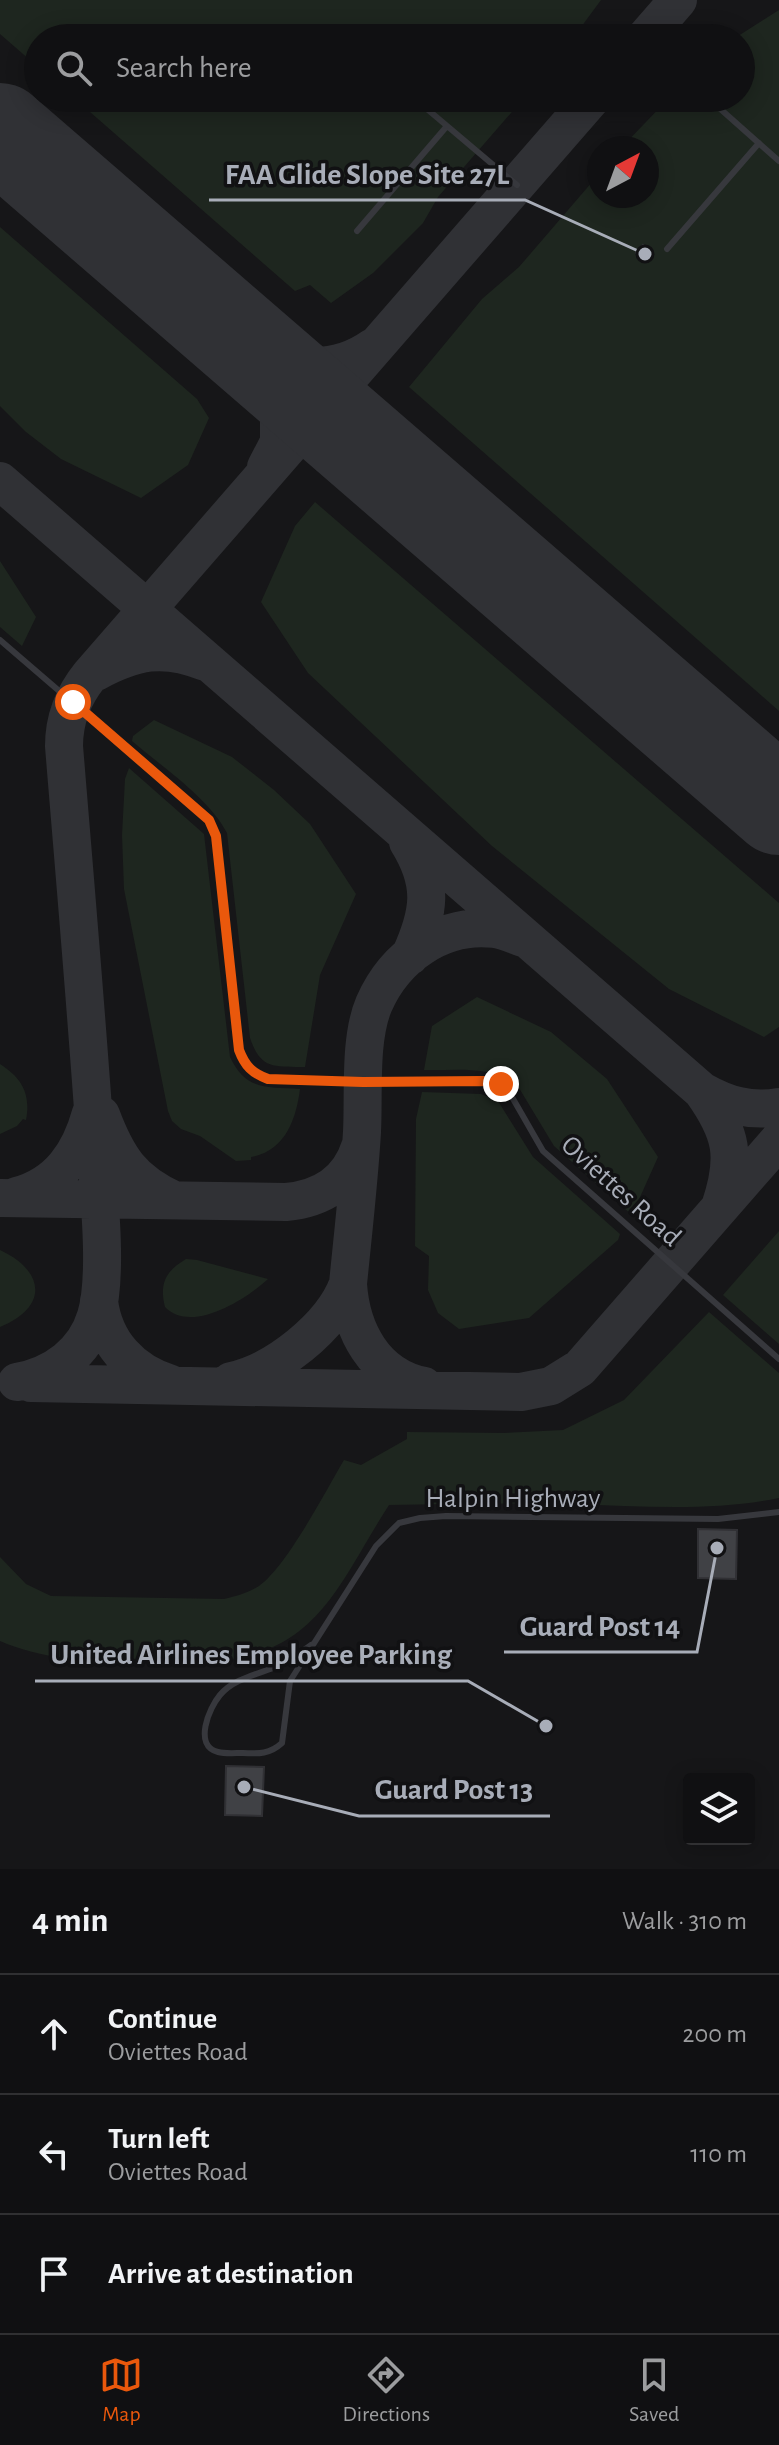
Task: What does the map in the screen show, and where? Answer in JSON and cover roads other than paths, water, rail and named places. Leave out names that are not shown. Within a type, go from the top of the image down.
[{"type":"lane","points":[[430,112],[517,185]]},
{"type":"lane","points":[[724,112],[779,161]]},
{"type":"lane","points":[[357,231],[447,126]]},
{"type":"lane","points":[[667,249],[759,143]]},
{"type":"lane","name":"Oviettes Road","points":[[0,640],[209,820],[216,836],[239,1050],[244,1064],[253,1073],[268,1079],[484,1081],[501,1084],[512,1097],[543,1151],[779,1359]]},
{"type":"lane","name":"Halpin Highway","points":[[311,1645],[376,1546],[399,1523],[446,1516],[718,1519],[779,1512]]},
{"type":"lane","points":[[311,1645],[290,1681],[282,1743],[273,1752],[216,1752],[207,1744],[204,1732],[208,1715],[220,1695],[235,1683],[283,1663],[311,1645]]},
{"type":"place","name":"FAA Glide Slope Site 27L","points":[[645,254]]},
{"type":"place","name":"Guard Post 14","points":[[717,1548]]},
{"type":"place","name":"United Airlines Employee Parking","points":[[546,1726]]},
{"type":"place","name":"Guard Post 13","points":[[244,1787]]}]
